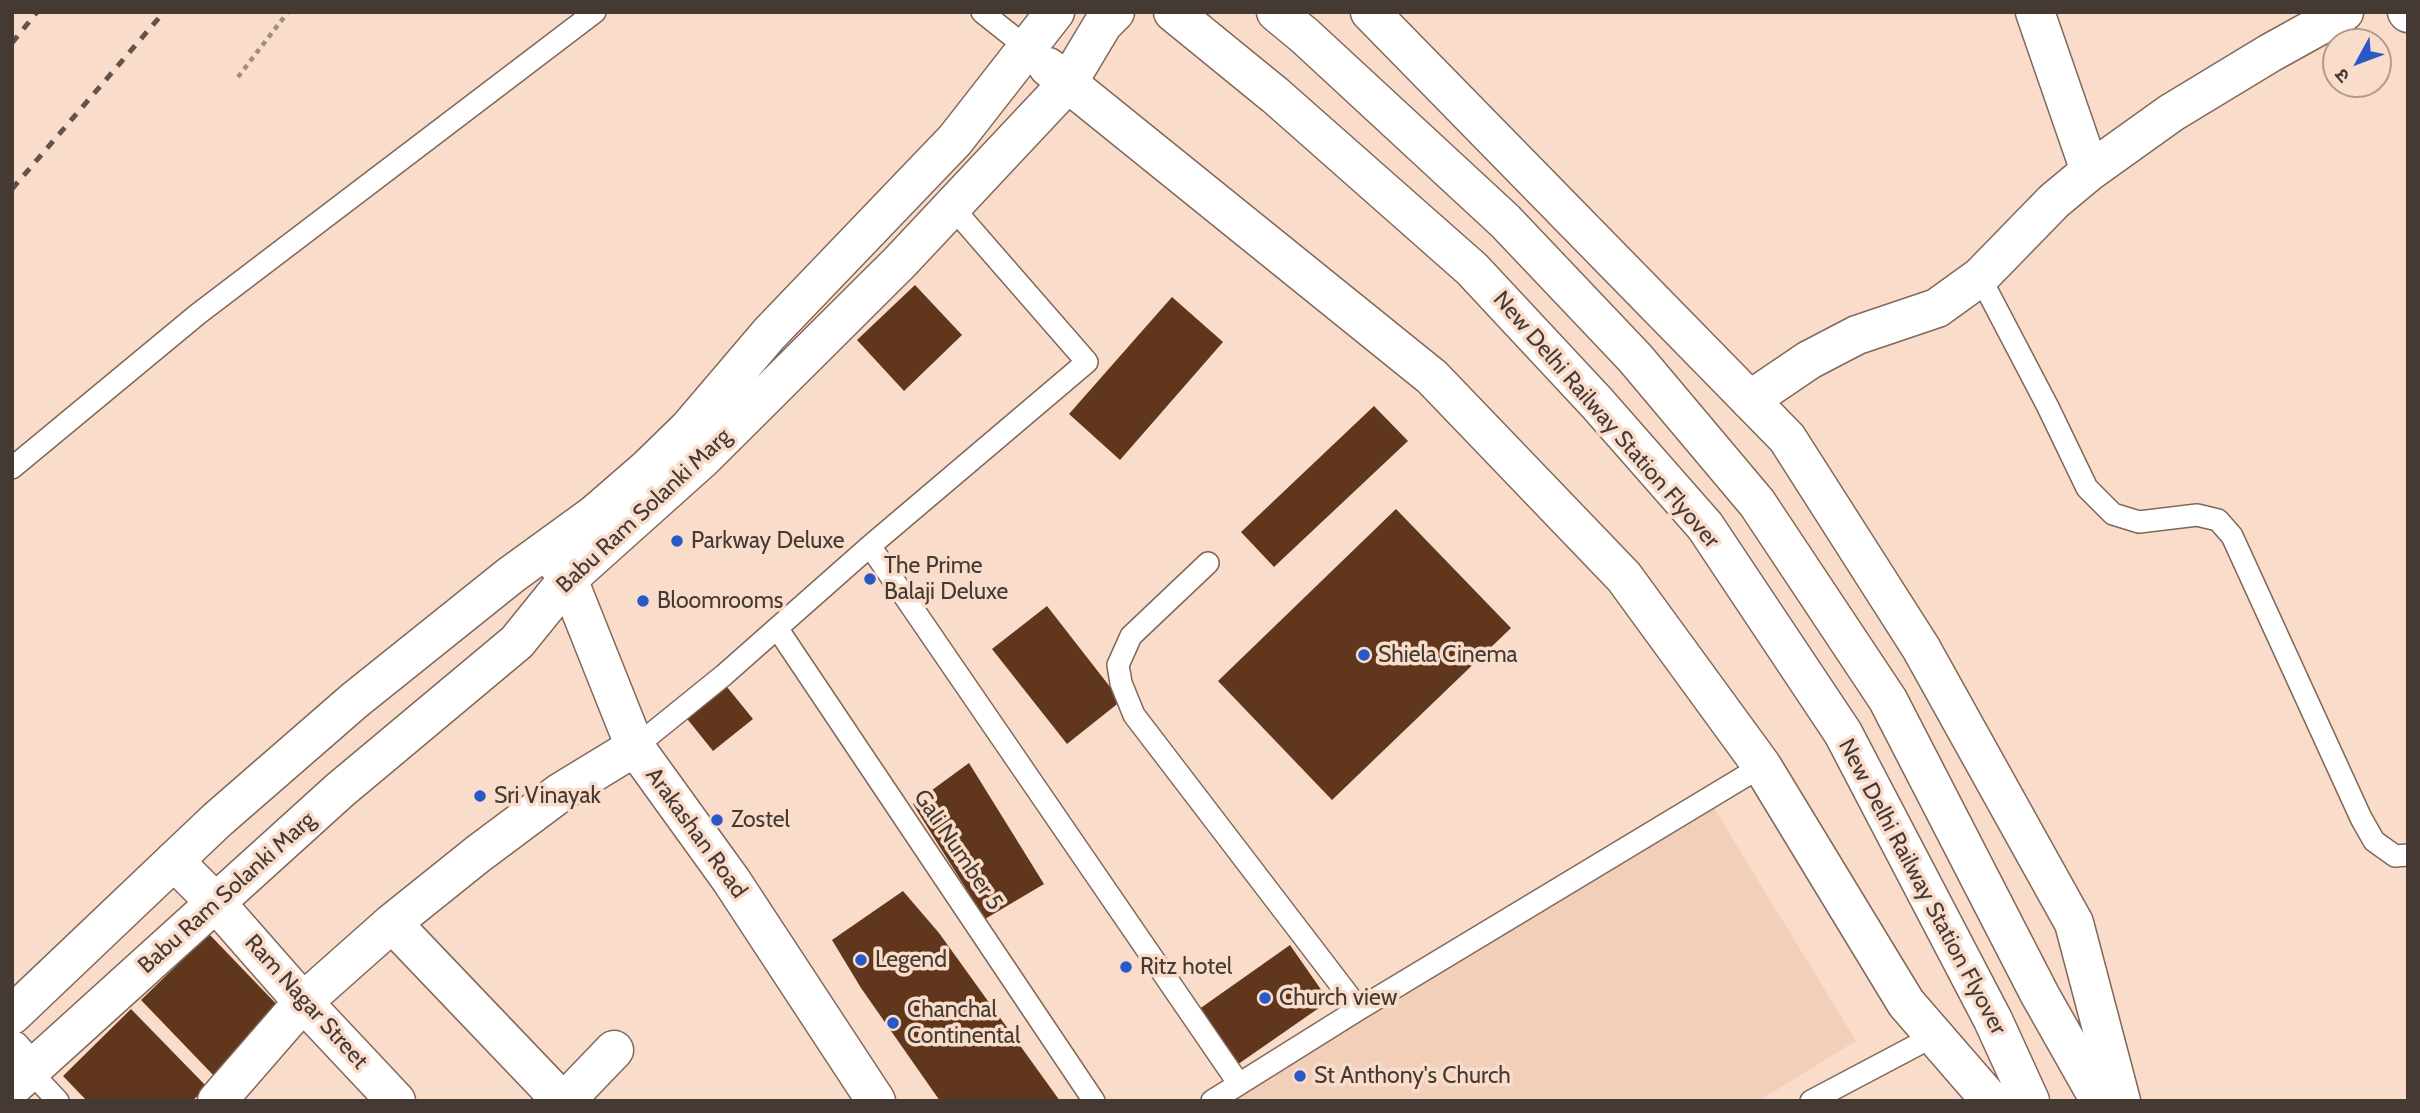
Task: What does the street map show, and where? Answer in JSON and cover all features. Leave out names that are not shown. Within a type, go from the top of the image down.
[{"type":"main road","name":"Babu Ram Solanki Marg","points":[[18,1069],[216,903],[340,790],[517,642],[557,564],[595,514],[648,468],[688,428],[769,334],[955,140],[1055,12]]},
{"type":"main road","name":"Babu Ram Solanki Marg","points":[[12,1015],[217,820],[355,700],[511,575],[557,564],[703,458],[900,262],[1066,84],[1103,24],[1115,12]]},
{"type":"main road","name":"New Delhi Railway Station Flyover","points":[[1173,12],[1276,96],[1472,269],[1597,403],[1705,526],[1843,733],[1993,1020],[2030,1101]]},
{"type":"main road","points":[[1276,12],[1505,221],[1635,358],[1757,503],[1888,700],[2040,995],[2101,1101]]},
{"type":"main road","points":[[2035,12],[2090,171]]},
{"type":"main road","points":[[1750,400],[1809,360],[1857,335],[1937,308],[1980,277],[2054,201],[2090,171],[2171,113],[2344,12]]},
{"type":"main road","points":[[1372,13],[1787,438],[1921,648],[2074,923],[2122,1101]]},
{"type":"main road","points":[[1026,47],[1066,84],[1432,377],[1624,577],[1762,766],[1906,1003],[1991,1101]]},
{"type":"main road","name":"Arakashan Road","points":[[557,564],[635,747],[731,880],[876,1101]]},
{"type":"main road","points":[[222,1099],[303,1002],[392,923],[561,792],[635,747]]},
{"type":"main road","name":"Ram Nagar Street","points":[[174,861],[216,903],[303,1002],[396,1101]]},
{"type":"main road","points":[[392,923],[563,1101],[614,1050]]},
{"type":"lane","points":[[12,468],[198,314],[595,12]]},
{"type":"lane","points":[[982,12],[1026,47]]},
{"type":"lane","points":[[635,747],[1087,362],[952,207]]},
{"type":"lane","points":[[1980,277],[2087,488],[2113,514],[2139,522],[2197,514],[2218,520],[2232,536],[2361,818],[2374,841],[2395,856],[2408,855]]},
{"type":"lane","points":[[870,546],[1239,1084]]},
{"type":"lane","points":[[1208,563],[1131,636],[1118,665],[1121,683],[1134,715],[1359,1009]]},
{"type":"lane","name":"Gali Number 5","points":[[777,628],[1094,1101]]},
{"type":"lane","points":[[1212,1101],[1359,1009],[1762,766]]},
{"type":"lane","points":[[1811,1101],[1934,1035]]},
{"type":"lane","points":[[18,1069],[58,1101]]},
{"type":"path","points":[[238,77],[289,12]]},
{"type":"shaded area","points":[[1709,800],[1856,1041],[1758,1101],[1224,1101],[1311,1052]]},
{"type":"building","points":[[915,285],[962,335],[904,391],[857,340]]},
{"type":"building","points":[[1172,297],[1223,342],[1120,460],[1069,414]]},
{"type":"building","points":[[1374,406],[1408,441],[1274,567],[1241,532]]},
{"type":"building","name":"Shiela Cinema","points":[[1396,509],[1511,628],[1332,800],[1218,681]]},
{"type":"building","points":[[1047,606],[1121,701],[1067,744],[992,649]]},
{"type":"building","points":[[723,682],[753,719],[713,751],[684,715]]},
{"type":"building","points":[[969,763],[1044,884],[985,919],[913,804]]},
{"type":"building","points":[[903,891],[939,933],[1060,1101],[940,1101],[861,988],[832,940]]},
{"type":"building","points":[[209,934],[284,1012],[216,1078],[141,1000]]},
{"type":"building","points":[[1290,945],[1329,1001],[1234,1067],[1195,1012]]},
{"type":"building","points":[[131,1009],[207,1087],[192,1101],[87,1101],[63,1076]]},
{"type":"railway","points":[[12,43],[37,12]]},
{"type":"railway","points":[[12,189],[164,12]]},
{"type":"place","name":"Parkway Deluxe","points":[[677,541]]},
{"type":"place","name":"The Prime Balaji Deluxe","points":[[870,579]]},
{"type":"place","name":"Bloomrooms","points":[[643,601]]},
{"type":"place","name":"Shiela Cinema","points":[[1364,655]]},
{"type":"place","name":"Sri Vinayak","points":[[480,796]]},
{"type":"place","name":"Zostel","points":[[717,820]]},
{"type":"place","name":"Legend","points":[[861,960]]},
{"type":"place","name":"Ritz hotel","points":[[1126,967]]},
{"type":"place","name":"Church view","points":[[1265,998]]},
{"type":"place","name":"Chanchal Continental","points":[[893,1023]]},
{"type":"place","name":"St Anthony's Church","points":[[1300,1076]]}]
